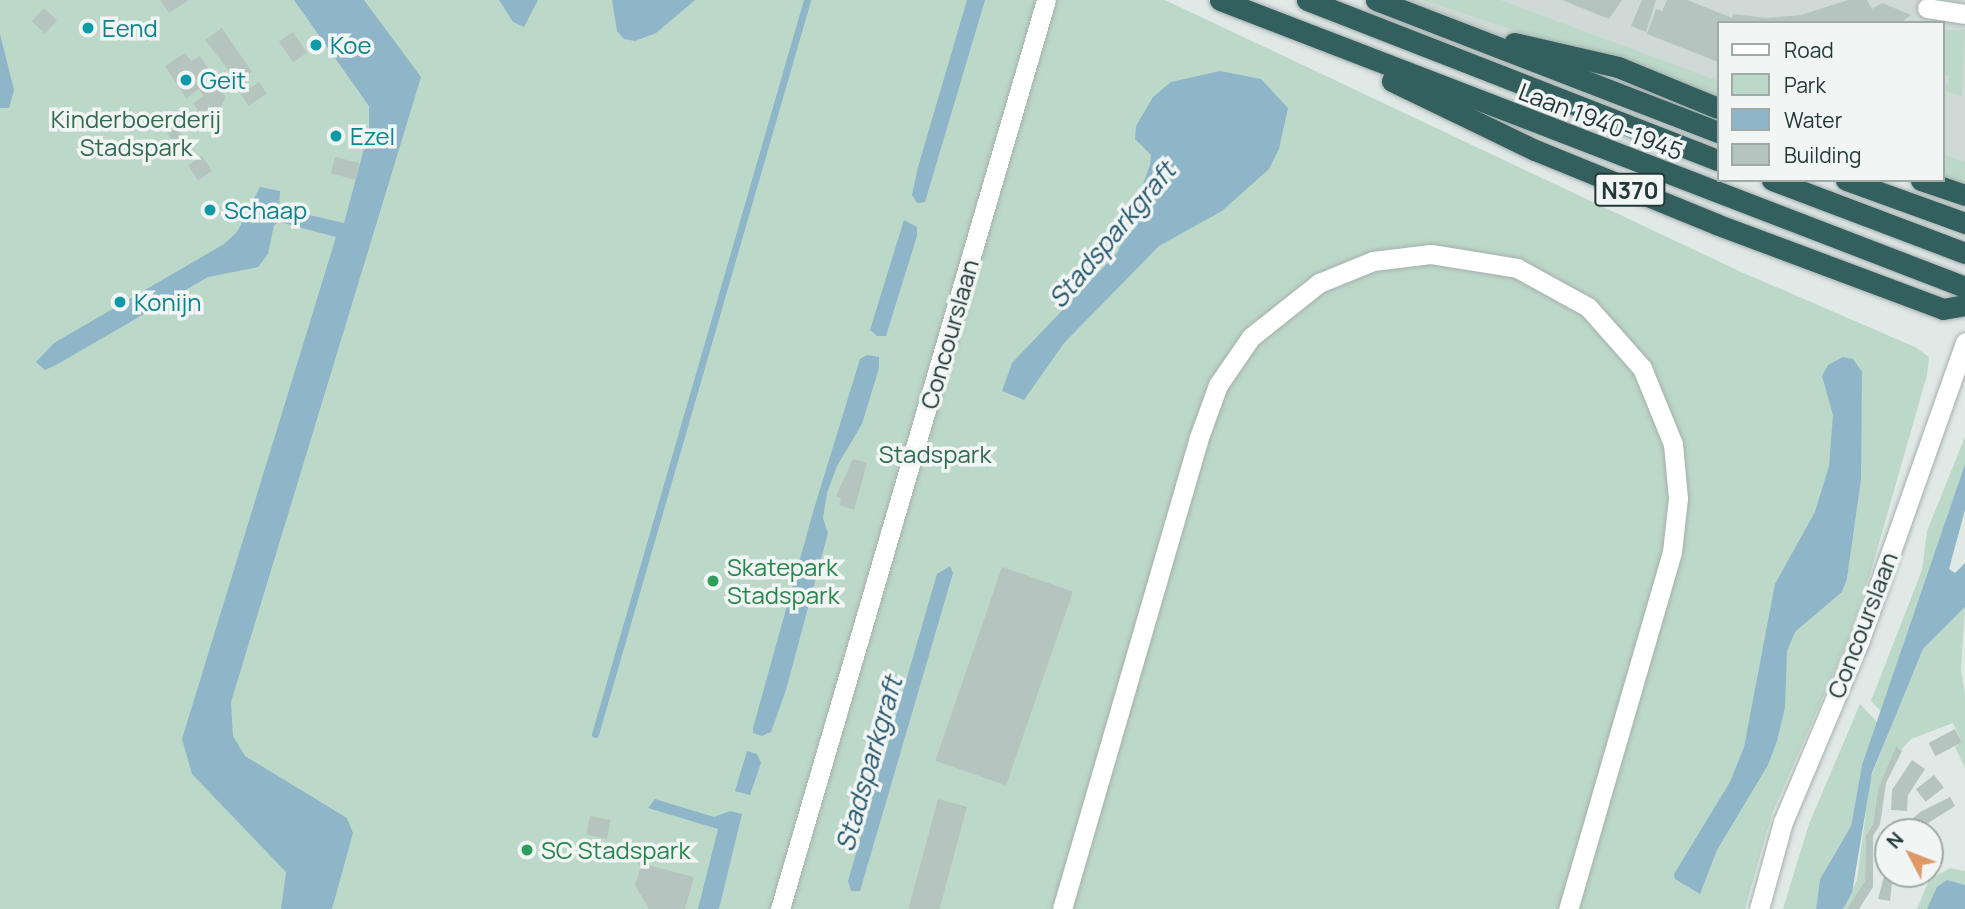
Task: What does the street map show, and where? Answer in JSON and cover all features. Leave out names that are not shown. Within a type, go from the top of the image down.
[{"type":"highway","name":"Laan 1940-1945","points":[[1220,0],[1306,37],[1965,287]]},
{"type":"highway","name":"Laan 1940-1945","points":[[1307,0],[1716,159]]},
{"type":"highway","points":[[1376,0],[1716,131]]},
{"type":"highway","points":[[1450,29],[1618,67],[1716,107]]},
{"type":"highway","name":"N370","points":[[1306,37],[1448,110],[1595,176],[1913,300],[1943,309],[1965,305]]},
{"type":"highway","points":[[1777,182],[1965,253]]},
{"type":"highway","points":[[1852,182],[1959,221]]},
{"type":"highway","points":[[1927,182],[1965,195]]},
{"type":"street","name":"Concourslaan","points":[[780,909],[1046,0]]},
{"type":"street","points":[[1927,8],[1965,14]]},
{"type":"street","points":[[1062,909],[1198,440],[1219,385],[1251,337],[1311,288],[1373,261],[1431,254],[1517,268],[1588,307],[1642,368],[1672,444],[1678,498],[1672,552],[1569,909]]},
{"type":"street","name":"Concourslaan","points":[[1759,909],[1783,822],[1859,642],[1965,342]]},
{"type":"shaded area","points":[[1390,0],[1965,0],[1965,187],[1944,180],[1944,21],[1716,21],[1716,106]]},
{"type":"green space","name":"Stadspark","points":[[0,0],[1165,0],[1739,271],[1915,347],[1929,357],[1927,375],[1869,578],[1848,640],[1772,814],[1745,909],[0,909]],"holes":[[[1860,399],[1861,480],[1847,579],[1842,592],[1799,629]]]},
{"type":"green space","points":[[1423,0],[1500,0],[1716,80],[1716,97]]},
{"type":"green space","points":[[1944,30],[1965,30],[1962,96],[1945,91],[1949,76],[1944,75]]},
{"type":"green space","points":[[1944,155],[1965,162],[1965,182],[1944,180]]},
{"type":"green space","points":[[1965,437],[1965,464],[1881,711],[1871,701],[1922,570],[1927,531]]},
{"type":"green space","points":[[1965,607],[1961,670],[1965,694],[1965,768],[1955,747],[1962,742],[1953,723],[1911,739],[1901,750],[1896,746],[1878,789],[1873,823],[1866,835],[1865,881],[1848,909],[1843,909],[1857,880],[1870,780],[1892,723],[1923,649]]},
{"type":"green space","points":[[1860,704],[1877,722],[1862,765],[1851,826],[1820,879],[1816,909],[1783,909],[1809,824]]},
{"type":"green space","points":[[1950,868],[1965,871],[1965,909],[1917,909],[1926,888],[1944,888],[1944,871]]},
{"type":"water","points":[[294,0],[364,0],[421,77],[231,702],[233,736],[245,756],[347,818],[353,833],[332,909],[281,909],[286,872],[192,774],[182,739],[336,237],[279,222],[274,225],[268,254],[258,267],[208,277],[45,370],[36,362],[54,343],[224,244],[237,232],[260,187],[280,191],[279,208],[344,223],[369,130],[369,106]]},
{"type":"water","points":[[499,0],[538,0],[524,27],[513,22]]},
{"type":"water","points":[[612,0],[695,0],[656,33],[635,41],[624,39],[617,31]]},
{"type":"water","points":[[967,0],[985,0],[925,202],[917,203],[912,195],[918,167]]},
{"type":"water","points":[[0,34],[14,90],[9,108],[0,108]]},
{"type":"water","points":[[1220,71],[1261,79],[1288,108],[1279,149],[1269,169],[1222,211],[1159,246],[1064,343],[1024,400],[1002,391],[1012,363],[1118,252],[1150,165],[1151,155],[1135,139],[1136,126],[1153,97],[1171,82]]},
{"type":"water","points":[[904,220],[917,227],[917,236],[886,336],[877,336],[870,330]]},
{"type":"water","points":[[867,355],[879,357],[879,368],[862,424],[837,466],[827,493],[823,518],[828,533],[786,690],[771,732],[762,736],[753,733],[753,728],[813,512],[860,359]]},
{"type":"water","points":[[1843,357],[1853,359],[1862,372],[1861,480],[1847,579],[1842,592],[1795,632],[1787,651],[1785,707],[1777,741],[1768,765],[1717,850],[1700,894],[1675,879],[1674,874],[1730,782],[1744,747],[1775,584],[1815,512],[1829,466],[1833,415],[1822,376],[1828,365]]},
{"type":"water","points":[[1965,464],[1965,510],[1949,569],[1955,573],[1965,563],[1965,607],[1923,649],[1872,773],[1852,893],[1843,909],[1816,909],[1820,879],[1851,826],[1862,765]]},
{"type":"water","points":[[950,566],[953,573],[860,891],[851,891],[848,881],[937,574]]},
{"type":"water","points":[[747,751],[757,754],[761,763],[750,795],[735,791]]},
{"type":"water","points":[[655,799],[714,817],[730,811],[742,814],[719,909],[698,909],[718,829],[648,808]]},
{"type":"water","points":[[1947,880],[1965,885],[1965,909],[1927,909],[1937,888],[1944,888]]},
{"type":"building","points":[[160,0],[189,0],[169,13]]},
{"type":"building","points":[[1562,0],[1622,0],[1609,19]]},
{"type":"building","points":[[1642,0],[1656,0],[1646,32],[1631,26]]},
{"type":"building","points":[[1667,0],[1687,0],[1732,18],[1733,14],[1766,18],[1801,15],[1848,0],[1867,0],[1872,9],[1882,3],[1911,15],[1903,21],[1716,21],[1716,61],[1647,34],[1656,9],[1662,11]]},
{"type":"building","points":[[44,8],[57,20],[45,33],[32,21]]},
{"type":"building","points":[[222,28],[252,72],[238,82],[205,40]]},
{"type":"building","points":[[293,32],[307,53],[293,62],[279,42]]},
{"type":"building","points":[[185,53],[191,61],[200,56],[226,97],[221,107],[203,118],[193,103],[204,96],[199,89],[186,98],[165,66]]},
{"type":"building","points":[[259,82],[267,94],[249,106],[241,94]]},
{"type":"building","points":[[177,128],[184,139],[175,145],[168,134]]},
{"type":"building","points":[[202,156],[212,171],[198,180],[188,166]]},
{"type":"building","points":[[335,157],[359,163],[355,180],[331,173]]},
{"type":"building","points":[[853,459],[867,463],[854,510],[839,505],[841,498],[836,496]]},
{"type":"building","points":[[1002,567],[1073,591],[1006,785],[935,761]]},
{"type":"building","points":[[1955,729],[1962,742],[1936,756],[1929,743]]},
{"type":"building","points":[[1896,746],[1902,751],[1886,783],[1881,818],[1874,818],[1873,887],[1859,909],[1847,909],[1865,881],[1866,835],[1873,824],[1878,789]]},
{"type":"building","points":[[1912,760],[1925,769],[1908,795],[1907,811],[1891,810],[1892,790]]},
{"type":"building","points":[[1934,775],[1944,788],[1926,802],[1916,789]]},
{"type":"building","points":[[1950,797],[1955,806],[1936,818],[1914,818]]},
{"type":"building","points":[[938,799],[967,807],[940,909],[909,909]]},
{"type":"building","points":[[590,816],[611,820],[607,839],[586,835]]},
{"type":"building","points":[[636,862],[694,877],[685,909],[649,909],[635,885],[641,866]]},
{"type":"building","points":[[1881,888],[1891,888],[1890,901],[1878,899]]},
{"type":"waterway","points":[[595,734],[807,0]]},
{"type":"place","name":"Eend","points":[[88,28]]},
{"type":"place","name":"Koe","points":[[316,45]]},
{"type":"place","name":"Geit","points":[[186,80]]},
{"type":"place","name":"Ezel","points":[[336,136]]},
{"type":"place","name":"Schaap","points":[[210,210]]},
{"type":"place","name":"Konijn","points":[[120,302]]},
{"type":"place","name":"Skatepark Stadspark","points":[[713,581]]},
{"type":"place","name":"SC Stadspark","points":[[527,850]]},
{"type":"park label","name":"Kinderboerderij Stadspark","points":[[136,133]]},
{"type":"water label","name":"Stadsparkgraft","points":[[1112,235]]},
{"type":"water label","name":"Stadsparkgraft","points":[[869,764]]}]
